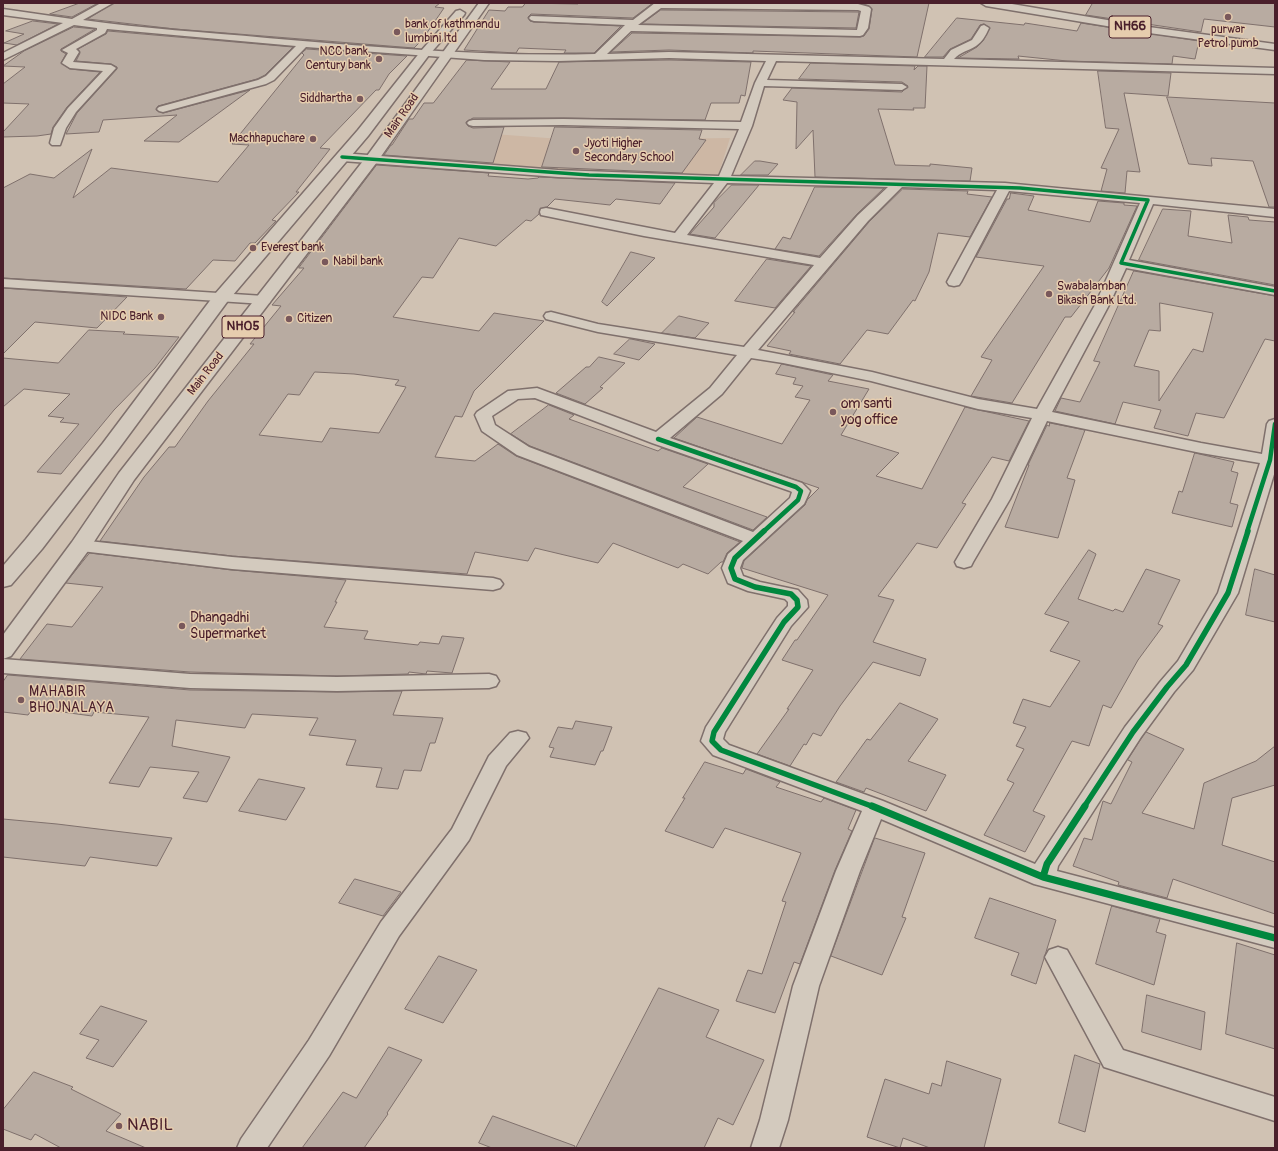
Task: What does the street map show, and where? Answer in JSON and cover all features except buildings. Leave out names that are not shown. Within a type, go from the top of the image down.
[{"type":"main road","name":"Main Road","points":[[3,580],[34,544],[90,473],[221,298],[342,157],[411,73],[425,53],[468,3]]},
{"type":"main road","name":"Main Road","points":[[3,651],[80,546],[126,477],[372,159],[484,3]]},
{"type":"main road","name":"NH66","points":[[986,3],[1149,30],[1275,47]]},
{"type":"main road","name":"NH66","points":[[1039,3],[1138,20],[1275,40]]},
{"type":"main road","points":[[90,473],[126,477]]},
{"type":"street","points":[[3,57],[36,39],[74,23],[108,3]]},
{"type":"street","points":[[789,3],[802,7]]},
{"type":"street","points":[[598,56],[632,25],[659,4],[802,7],[845,5],[866,9],[864,28],[860,33],[853,53]]},
{"type":"street","points":[[3,12],[102,26],[304,44],[446,54],[558,58],[670,55],[772,58],[853,53],[947,62],[1275,71]]},
{"type":"street","points":[[534,18],[632,25],[860,33]]},
{"type":"street","points":[[56,143],[60,128],[72,110],[111,68],[70,65],[67,63],[74,52],[67,50],[102,31],[102,26]]},
{"type":"street","points":[[947,62],[954,53],[972,45],[982,35],[984,28]]},
{"type":"street","points":[[163,108],[226,93],[262,82],[270,78],[304,44]]},
{"type":"street","points":[[679,237],[724,180],[746,126],[760,83],[772,58]]},
{"type":"street","points":[[760,83],[902,87]]},
{"type":"street","points":[[472,123],[563,122],[746,126]]},
{"type":"street","points":[[342,157],[500,170],[724,180],[899,183],[1005,187],[1275,213]]},
{"type":"street","points":[[658,440],[716,391],[774,320],[863,218],[899,183]]},
{"type":"street","points":[[954,282],[1005,187]]},
{"type":"street","points":[[964,562],[1001,499],[1042,415],[1102,305],[1148,200]]},
{"type":"street","points":[[546,212],[644,232],[824,263]]},
{"type":"street","points":[[1121,263],[1275,291]]},
{"type":"street","points":[[3,283],[264,300]]},
{"type":"street","points":[[551,316],[598,328],[784,358],[872,377],[978,404],[1042,415],[1201,448],[1270,460]]},
{"type":"street","points":[[756,538],[523,451],[488,428],[483,415],[514,394],[537,393],[658,440],[796,487],[801,492],[798,500],[736,558],[731,568],[735,579],[755,588],[790,594],[797,600],[798,607],[779,629],[714,732],[712,741],[721,750],[874,807],[1043,878],[1275,938]]},
{"type":"street","points":[[1043,878],[1047,864],[1133,732],[1167,687],[1186,665],[1228,592],[1270,460],[1275,424]]},
{"type":"street","points":[[80,546],[232,563],[493,584]]},
{"type":"street","points":[[3,666],[190,680],[337,684],[489,681]]},
{"type":"street","points":[[250,1148],[319,1048],[390,930],[462,834],[496,762],[518,738]]},
{"type":"street","points":[[765,1148],[774,1120],[806,986],[848,871],[874,807]]},
{"type":"street","points":[[1058,957],[1114,1059],[1275,1109]]},
{"type":"shaded area","name":"Jyoti Higher Secondary School","points":[[440,130],[574,140],[730,138],[718,176],[505,168],[418,162]]},
{"type":"cycle path","points":[[342,157],[589,175],[692,179],[899,183],[1020,188],[1148,200],[1121,263],[1275,291]]},
{"type":"cycle path","points":[[1275,424],[1270,460],[1228,593],[1186,665],[1167,687],[1133,732],[1047,864],[1043,877],[1275,938]]},
{"type":"cycle path","points":[[658,439],[796,487],[801,491],[798,500],[735,558],[731,568],[735,579],[755,587],[791,594],[797,600],[798,607],[784,622],[714,732],[712,741],[721,750],[875,807],[1043,877]]},
{"type":"place","name":"purwar Petrol pumb","points":[[1228,17]]},
{"type":"place","name":"bank of kathmandu lumbini ltd","points":[[397,32]]},
{"type":"place","name":"NCC bank, Century bank","points":[[379,59]]},
{"type":"place","name":"Siddhartha","points":[[360,99]]},
{"type":"place","name":"Machhapuchare","points":[[313,139]]},
{"type":"place","name":"Jyoti Higher Secondary School","points":[[576,151]]},
{"type":"place","name":"Everest bank","points":[[253,248]]},
{"type":"place","name":"Nabil bank","points":[[325,262]]},
{"type":"place","name":"Swabalamban Bikash Bank Ltd.","points":[[1049,294]]},
{"type":"place","name":"NIDC Bank","points":[[161,317]]},
{"type":"place","name":"Citizen","points":[[289,319]]},
{"type":"place","name":"om santi yog office","points":[[833,412]]},
{"type":"place","name":"Dhangadhi Supermarket","points":[[182,626]]},
{"type":"place","name":"MAHABIR BHOJNALAYA","points":[[21,700]]},
{"type":"place","name":"NABIL","points":[[119,1126]]}]
